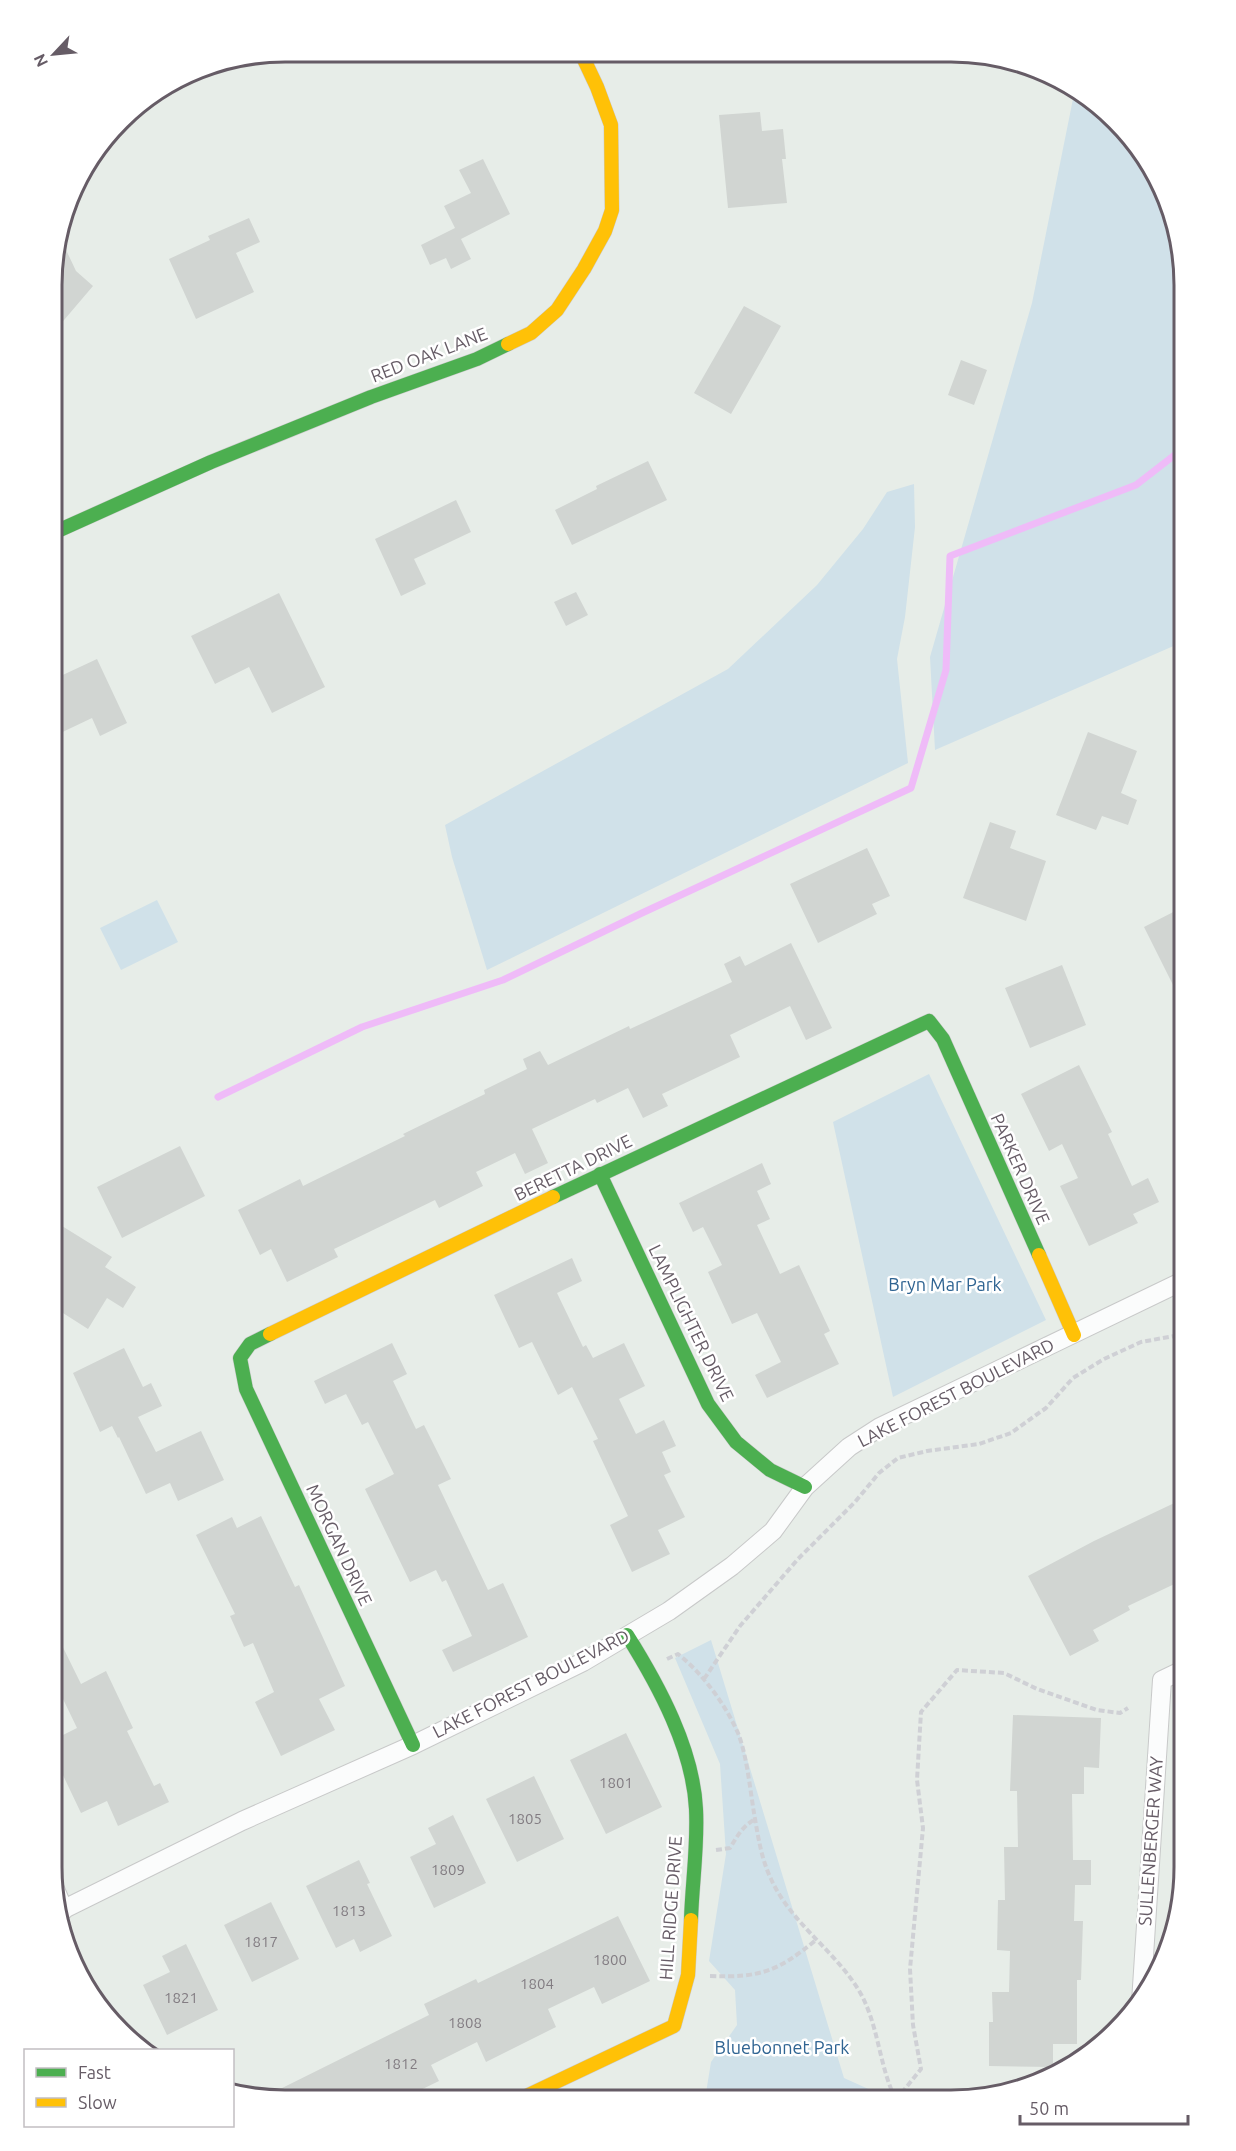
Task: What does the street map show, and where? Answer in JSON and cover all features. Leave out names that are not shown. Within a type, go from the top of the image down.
[{"type":"street","name":"RED OAK LANE","points":[[62,529],[211,462],[371,397],[477,359],[531,333],[557,310],[605,231],[612,210],[611,125],[585,62]]},
{"type":"street","name":"BERETTA DRIVE","points":[[240,1358],[249,1344],[261,1337],[600,1174],[929,1021]]},
{"type":"street","name":"PARKER DRIVE","points":[[929,1021],[943,1039],[1074,1335]]},
{"type":"street","name":"LAMPLIGHTER DRIVE","points":[[600,1174],[708,1404],[736,1442],[770,1470],[805,1486]]},
{"type":"street","name":"LAKE FOREST BOULEVARD","points":[[66,1909],[242,1821],[413,1745],[583,1662],[669,1611],[732,1566],[773,1531],[805,1486],[849,1447],[880,1427],[1174,1285]]},
{"type":"street","name":"MORGAN DRIVE","points":[[240,1358],[246,1389],[413,1745]]},
{"type":"street","name":"HILL RIDGE DRIVE","points":[[539,2090],[674,2026],[688,1975],[696,1810],[692,1775],[683,1745],[647,1667],[627,1635]]},
{"type":"street","name":"SULLENBERGER WAY","points":[[1142,1982],[1162,1680],[1174,1674]]},
{"type":"path","points":[[704,1679],[740,1626],[798,1559],[855,1502],[879,1473],[898,1458],[927,1451],[971,1446],[1011,1433],[1046,1408],[1073,1378],[1104,1359],[1141,1342],[1174,1336]]},
{"type":"path","points":[[647,1667],[678,1654],[704,1679],[723,1708],[738,1735],[759,1845],[774,1886],[783,1903],[840,1965],[866,2003],[873,2018],[887,2082],[891,2090]]},
{"type":"path","points":[[904,2090],[921,2069],[913,2025],[910,1969],[923,1828],[917,1780],[921,1712],[957,1670],[1004,1673],[1037,1689],[1097,1710],[1120,1713],[1128,1708]]},
{"type":"path","points":[[694,1853],[730,1848],[737,1834],[755,1819]]},
{"type":"path","points":[[688,1975],[730,1977],[759,1974],[787,1962],[816,1940]]},
{"type":"green space","points":[[1073,97],[1099,117],[1137,160],[1158,199],[1173,255],[1174,646],[935,750],[930,657],[1032,303]]},
{"type":"green space","points":[[914,484],[915,527],[905,617],[897,659],[908,763],[487,970],[452,857],[445,825],[728,669],[817,585],[863,529],[887,492]]},
{"type":"green space","points":[[157,900],[178,942],[121,970],[100,928]]},
{"type":"green space","name":"Bryn Mar Park","points":[[929,1074],[1046,1320],[893,1397],[833,1122]]},
{"type":"green space","name":"Bluebonnet Park","points":[[711,1640],[844,2078],[871,2090],[706,2090],[711,2062],[737,2025],[735,1990],[709,1961],[726,1854],[720,1764],[675,1658]]},
{"type":"building","points":[[760,112],[762,131],[783,129],[786,159],[782,159],[787,203],[728,208],[719,115]]},
{"type":"building","points":[[483,159],[510,214],[461,239],[471,259],[451,269],[446,258],[430,265],[421,245],[455,228],[444,206],[471,193],[459,170]]},
{"type":"building","points":[[249,218],[260,242],[236,253],[254,292],[196,319],[169,259],[210,240],[208,236]]},
{"type":"building","points":[[65,247],[76,271],[93,286],[62,322],[62,270]]},
{"type":"building","points":[[744,306],[781,326],[731,414],[694,393]]},
{"type":"building","points":[[961,360],[987,370],[974,405],[948,395]]},
{"type":"building","points":[[648,461],[667,500],[572,545],[555,510],[597,489],[596,486]]},
{"type":"building","points":[[456,500],[471,532],[414,559],[426,584],[401,596],[375,539]]},
{"type":"building","points":[[576,592],[588,615],[566,626],[554,602]]},
{"type":"building","points":[[279,593],[325,687],[272,713],[249,667],[215,684],[191,636]]},
{"type":"building","points":[[97,659],[127,723],[100,736],[92,718],[62,732],[62,675]]},
{"type":"building","points":[[1088,732],[1137,751],[1121,793],[1137,800],[1128,825],[1102,816],[1096,830],[1056,815]]},
{"type":"building","points":[[990,822],[1016,831],[1010,848],[1046,861],[1026,921],[963,898]]},
{"type":"building","points":[[867,848],[890,896],[872,904],[877,914],[818,943],[790,884]]},
{"type":"building","points":[[1174,912],[1174,987],[1144,927]]},
{"type":"building","points":[[791,943],[832,1028],[806,1040],[790,1006],[730,1035],[740,1057],[662,1094],[668,1106],[643,1118],[628,1088],[597,1103],[595,1099],[532,1129],[548,1163],[525,1174],[515,1153],[476,1172],[483,1186],[439,1208],[435,1200],[334,1249],[338,1257],[287,1282],[271,1249],[260,1255],[238,1210],[300,1179],[303,1186],[485,1094],[484,1090],[527,1069],[523,1059],[540,1051],[548,1065],[629,1026],[630,1029],[732,982],[724,964],[740,956],[745,966]]},
{"type":"building","points":[[1062,965],[1086,1025],[1030,1048],[1005,988]]},
{"type":"building","points":[[1079,1065],[1112,1132],[1108,1134],[1132,1186],[1148,1178],[1159,1202],[1133,1214],[1138,1223],[1089,1246],[1060,1186],[1078,1178],[1062,1144],[1049,1151],[1021,1094]]},
{"type":"building","points":[[180,1146],[205,1196],[122,1238],[97,1187]]},
{"type":"building","points":[[762,1163],[771,1184],[757,1191],[770,1219],[757,1225],[780,1274],[799,1265],[830,1331],[824,1334],[839,1364],[767,1398],[755,1375],[781,1362],[757,1313],[732,1324],[708,1272],[722,1265],[703,1227],[693,1232],[679,1203]]},
{"type":"building","points":[[62,1226],[112,1257],[105,1267],[136,1287],[123,1308],[107,1298],[88,1329],[62,1312]]},
{"type":"building","points":[[572,1258],[582,1281],[557,1293],[583,1347],[586,1345],[593,1358],[624,1343],[645,1386],[619,1399],[636,1434],[664,1420],[676,1446],[662,1452],[671,1472],[664,1475],[685,1517],[658,1530],[670,1554],[632,1572],[610,1525],[628,1516],[593,1441],[598,1439],[572,1387],[558,1395],[532,1342],[519,1348],[494,1295]]},
{"type":"building","points":[[392,1343],[407,1374],[393,1381],[416,1429],[424,1425],[451,1479],[438,1485],[488,1590],[503,1583],[528,1637],[453,1672],[442,1650],[472,1636],[446,1580],[442,1582],[436,1570],[410,1582],[365,1489],[394,1474],[368,1422],[362,1425],[346,1394],[325,1404],[314,1381]]},
{"type":"building","points":[[124,1348],[143,1387],[151,1383],[162,1406],[138,1417],[156,1452],[201,1431],[224,1480],[178,1501],[170,1483],[146,1494],[112,1426],[100,1432],[73,1373]]},
{"type":"building","points":[[1174,1503],[1174,1584],[1128,1606],[1130,1610],[1093,1630],[1099,1641],[1070,1656],[1028,1576],[1094,1541]]},
{"type":"building","points":[[261,1516],[295,1587],[299,1585],[345,1686],[319,1699],[335,1730],[281,1756],[255,1702],[274,1692],[253,1643],[244,1647],[230,1616],[235,1614],[196,1535],[232,1517],[237,1528]]},
{"type":"building","points":[[62,1645],[81,1684],[106,1671],[133,1728],[127,1731],[154,1786],[160,1783],[169,1802],[118,1826],[107,1801],[81,1813],[62,1773],[62,1736],[77,1728],[62,1697]]},
{"type":"building","points":[[1013,1715],[1101,1718],[1099,1768],[1084,1767],[1084,1794],[1072,1794],[1073,1860],[1091,1860],[1091,1885],[1075,1885],[1074,1921],[1083,1921],[1081,1980],[1077,1980],[1077,2044],[1053,2044],[1053,2065],[1050,2067],[989,2066],[989,2022],[993,2022],[992,1992],[1009,1992],[1010,1951],[997,1950],[998,1900],[1005,1900],[1004,1847],[1018,1847],[1017,1791],[1010,1791]]},
{"type":"building","points":[[626,1733],[662,1807],[606,1834],[570,1760]]},
{"type":"building","points":[[534,1776],[564,1839],[517,1862],[486,1799]]},
{"type":"building","points":[[453,1815],[486,1883],[434,1908],[410,1857],[436,1844],[428,1828]]},
{"type":"building","points":[[359,1860],[370,1883],[367,1884],[392,1936],[360,1952],[354,1939],[336,1948],[306,1886]]},
{"type":"building","points":[[271,1902],[299,1959],[252,1982],[224,1925]]},
{"type":"building","points":[[618,1916],[650,1981],[602,2004],[594,1987],[548,2009],[556,2027],[486,2062],[477,2042],[431,2065],[439,2081],[420,2090],[279,2090],[429,2015],[424,2004],[476,1979],[478,1983]]},
{"type":"building","points":[[186,1944],[218,2010],[167,2035],[143,1985],[170,1972],[162,1956]]},
{"type":"waterway","points":[[218,1097],[362,1027],[503,980],[911,788],[946,670],[950,556],[1136,485],[1174,456]]},
{"type":"traffic: fast","points":[[62,529],[211,462],[371,397],[477,359],[508,344]]},
{"type":"traffic: fast","points":[[553,1197],[929,1021],[943,1039],[1039,1255]]},
{"type":"traffic: fast","points":[[600,1174],[708,1404],[736,1442],[770,1470],[805,1487]]},
{"type":"traffic: fast","points":[[270,1334],[250,1344],[240,1358],[246,1389],[413,1745]]},
{"type":"traffic: fast","points":[[627,1635],[651,1675],[672,1719],[681,1741],[693,1786],[696,1809],[696,1851],[691,1920]]},
{"type":"traffic: slow","points":[[508,344],[531,333],[557,310],[605,231],[612,210],[611,125],[585,62]]},
{"type":"traffic: slow","points":[[270,1334],[553,1197]]},
{"type":"traffic: slow","points":[[1039,1255],[1074,1335]]},
{"type":"traffic: slow","points":[[539,2090],[674,2026],[688,1975],[691,1920]]}]
